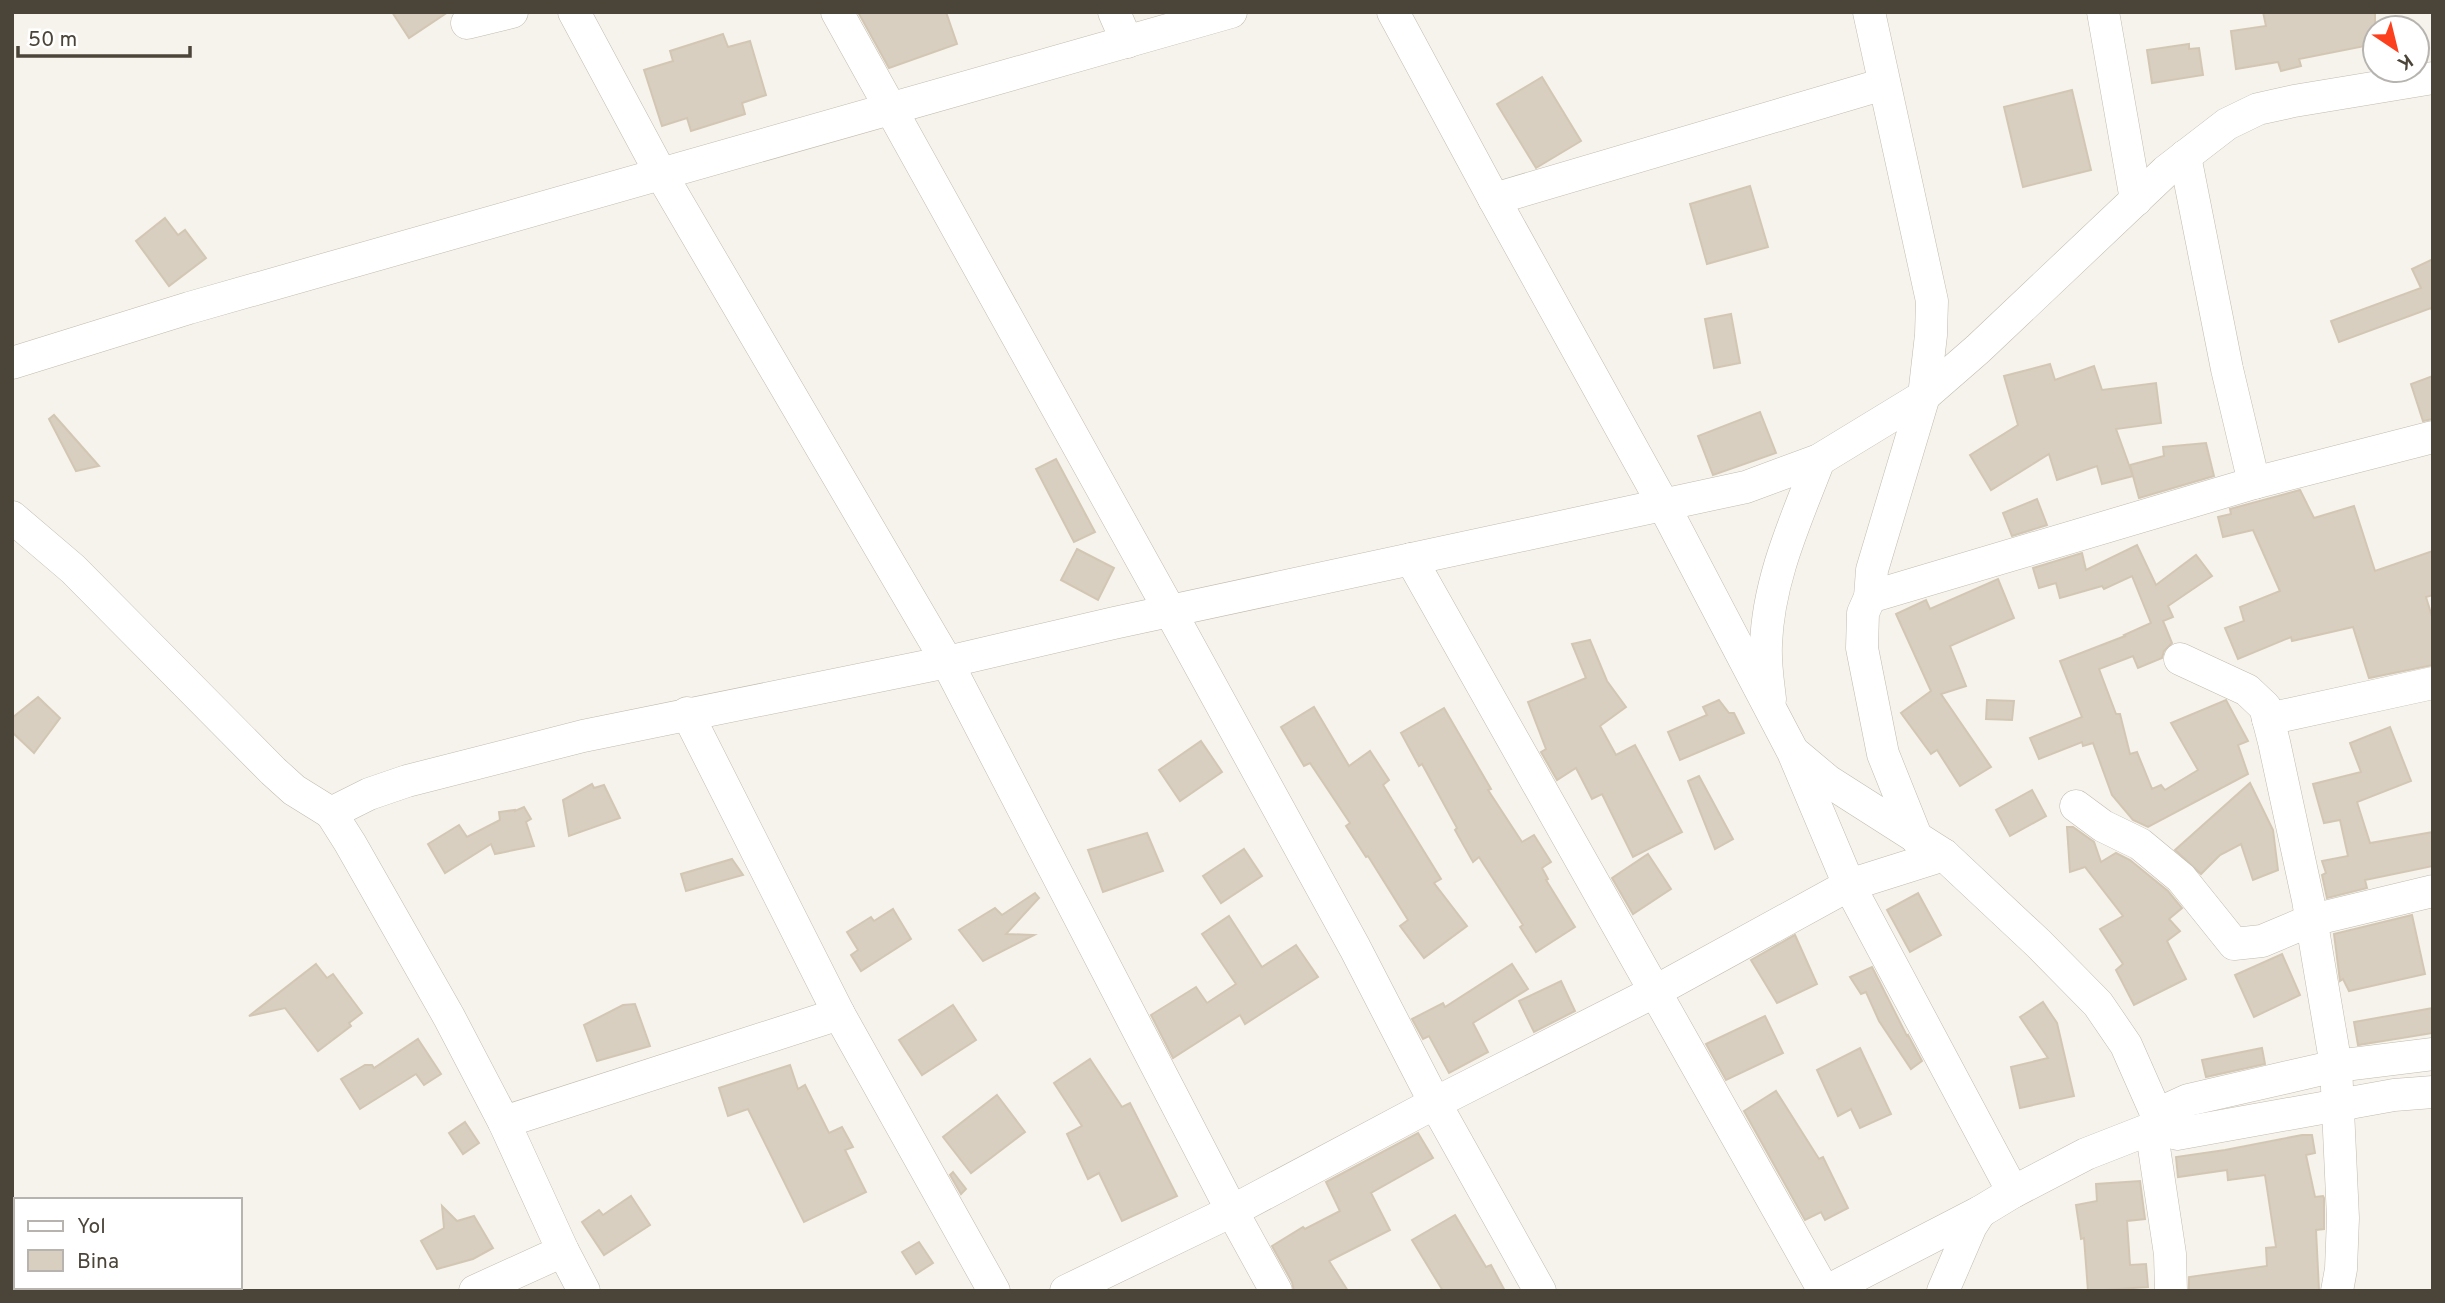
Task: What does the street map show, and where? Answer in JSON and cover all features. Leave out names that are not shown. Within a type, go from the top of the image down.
[{"type":"street","points":[[467,23],[512,12]]},
{"type":"street","points":[[574,12],[661,174],[947,662],[1276,1291]]},
{"type":"street","points":[[837,12],[1170,611],[1540,1291]]},
{"type":"street","points":[[1114,12],[1127,42]]},
{"type":"street","points":[[12,363],[189,308],[1231,12]]},
{"type":"street","points":[[1393,12],[1663,504],[1793,751],[1849,885],[2013,1192]]},
{"type":"street","points":[[1869,12],[1932,301],[1924,396],[1872,570],[1870,597],[1863,613],[1862,648],[1883,754],[1917,839]]},
{"type":"street","points":[[2103,12],[2136,200]]},
{"type":"street","points":[[331,813],[369,794],[407,781],[583,736],[947,662],[1170,611],[1746,487],[1819,460],[1924,396],[2185,156],[2227,124],[2258,109],[2433,78]]},
{"type":"street","points":[[1494,199],[1884,84]]},
{"type":"street","points":[[2185,156],[2227,369],[2254,483]]},
{"type":"street","points":[[1870,597],[2254,483],[2433,437]]},
{"type":"street","points":[[1770,710],[1766,645],[1772,600],[1783,554],[1819,460]]},
{"type":"street","points":[[12,517],[73,569],[273,771],[294,790],[331,813],[449,1017],[504,1122],[584,1291]]},
{"type":"street","points":[[1411,559],[1825,1291],[2086,1154],[2160,1125],[2433,1092]]},
{"type":"street","points":[[2180,659],[2246,690],[2265,707],[2268,719],[2312,920],[2336,1066],[2343,1218],[2341,1269],[2337,1291]]},
{"type":"street","points":[[2268,719],[2433,683]]},
{"type":"street","points":[[687,713],[839,1014],[994,1291]]},
{"type":"street","points":[[1793,751],[1828,781],[1944,855],[2098,1004],[2126,1045],[2160,1125],[2171,1291]]},
{"type":"street","points":[[2076,806],[2103,826],[2140,844],[2181,877],[2234,944],[2262,941],[2312,920],[2433,891]]},
{"type":"street","points":[[1066,1291],[1232,1211],[1435,1102],[1654,992],[1849,885],[1944,855]]},
{"type":"street","points":[[504,1122],[839,1014]]},
{"type":"street","points":[[2160,1125],[2188,1100],[2336,1066],[2433,1055]]},
{"type":"street","points":[[1943,1291],[1970,1226],[1980,1212]]},
{"type":"street","points":[[475,1291],[563,1251]]},
{"type":"building","points":[[392,12],[448,12],[409,38]]},
{"type":"building","points":[[858,12],[946,12],[957,44],[889,68]]},
{"type":"building","points":[[2263,12],[2375,12],[2361,14],[2361,47],[2299,59],[2301,66],[2281,71],[2278,62],[2236,69],[2231,31],[2266,26]]},
{"type":"building","points":[[723,34],[728,47],[750,41],[766,95],[742,103],[745,114],[691,131],[687,118],[662,126],[644,70],[673,61],[670,51]]},
{"type":"building","points":[[2189,44],[2189,49],[2199,48],[2203,75],[2152,83],[2147,50]]},
{"type":"building","points":[[1542,77],[1581,141],[1536,168],[1497,104]]},
{"type":"building","points":[[2072,90],[2091,170],[2023,187],[2004,107]]},
{"type":"building","points":[[1750,186],[1768,247],[1707,264],[1690,204]]},
{"type":"building","points":[[165,218],[178,235],[185,230],[206,258],[169,286],[136,241]]},
{"type":"building","points":[[2433,259],[2433,313],[2431,308],[2339,342],[2331,321],[2421,288],[2412,269]]},
{"type":"building","points":[[1731,314],[1740,363],[1714,368],[1705,319]]},
{"type":"building","points":[[2050,364],[2055,380],[2094,366],[2102,390],[2156,383],[2161,423],[2116,429],[2133,476],[2102,484],[2097,466],[2057,480],[2049,454],[1991,490],[1970,455],[2018,425],[2004,376]]},
{"type":"building","points":[[2433,376],[2433,419],[2423,421],[2411,384]]},
{"type":"building","points":[[1760,412],[1776,453],[1713,475],[1698,436]]},
{"type":"building","points":[[54,415],[99,466],[76,471],[49,419]]},
{"type":"building","points":[[2206,443],[2214,476],[2139,498],[2130,465],[2164,456],[2163,447]]},
{"type":"building","points":[[1056,459],[1095,532],[1074,542],[1036,469]]},
{"type":"building","points":[[2300,490],[2314,518],[2354,506],[2375,571],[2433,551],[2433,595],[2426,597],[2433,620],[2433,665],[2369,678],[2353,627],[2292,641],[2291,637],[2238,659],[2225,628],[2244,621],[2240,607],[2280,591],[2253,530],[2223,537],[2218,517],[2231,514],[2230,509]]},
{"type":"building","points":[[2037,499],[2047,525],[2012,536],[2003,513]]},
{"type":"building","points":[[2137,545],[2156,585],[2196,555],[2212,576],[2168,606],[2173,617],[2163,621],[2172,643],[2164,651],[2162,658],[2138,668],[2133,656],[2099,669],[2116,714],[2120,714],[2130,754],[2137,752],[2152,789],[2161,785],[2165,790],[2198,770],[2171,723],[2226,700],[2248,741],[2238,745],[2248,774],[2148,827],[2133,820],[2112,795],[2093,743],[2083,746],[2082,742],[2039,759],[2030,738],[2082,717],[2060,661],[2151,623],[2132,576],[2104,589],[2102,586],[2060,598],[2056,583],[2039,588],[2033,568],[2082,553],[2086,570]]},
{"type":"building","points":[[1077,549],[1114,568],[1098,600],[1061,580]]},
{"type":"building","points":[[1998,579],[2014,618],[1950,646],[1966,686],[1941,694],[1991,767],[1960,786],[1937,750],[1931,754],[1901,713],[1931,691],[1896,614],[1926,600],[1930,609]]},
{"type":"building","points":[[1590,640],[1607,681],[1626,707],[1600,726],[1616,755],[1635,745],[1682,832],[1633,857],[1602,794],[1592,799],[1576,768],[1557,780],[1541,752],[1546,749],[1528,702],[1586,678],[1572,644]]},
{"type":"building","points":[[38,697],[60,718],[34,753],[12,732],[12,718]]},
{"type":"building","points":[[1719,700],[1729,713],[1734,713],[1744,733],[1680,760],[1668,732],[1707,715],[1703,707]]},
{"type":"building","points":[[1987,700],[2014,701],[2012,720],[1986,719]]},
{"type":"building","points":[[1314,707],[1349,766],[1370,751],[1389,780],[1383,785],[1441,879],[1434,883],[1467,926],[1424,958],[1400,926],[1408,920],[1346,826],[1350,823],[1310,763],[1304,766],[1281,727]]},
{"type":"building","points":[[1444,708],[1491,789],[1488,790],[1522,842],[1534,835],[1551,862],[1542,868],[1548,879],[1546,880],[1575,927],[1536,952],[1520,927],[1523,925],[1479,857],[1473,862],[1422,764],[1419,766],[1401,733]]},
{"type":"building","points":[[2390,727],[2411,781],[2357,802],[2370,843],[2433,832],[2433,866],[2365,880],[2367,888],[2327,898],[2322,875],[2326,873],[2322,861],[2348,856],[2340,820],[2324,823],[2313,784],[2361,772],[2350,743]]},
{"type":"building","points":[[1201,741],[1222,772],[1180,801],[1159,770]]},
{"type":"building","points":[[1699,776],[1733,839],[1715,849],[1688,781]]},
{"type":"building","points":[[2250,783],[2273,830],[2278,870],[2253,880],[2241,844],[2220,855],[2201,874],[2175,850]]},
{"type":"building","points":[[592,784],[594,788],[604,785],[620,818],[569,836],[563,800]]},
{"type":"building","points":[[2032,790],[2046,816],[2010,836],[1996,810]]},
{"type":"building","points":[[524,807],[531,819],[526,822],[534,846],[495,854],[491,844],[445,873],[428,844],[459,825],[467,837],[500,820],[499,812],[515,811]]},
{"type":"building","points":[[2067,827],[2073,827],[2094,842],[2101,862],[2116,853],[2130,860],[2168,891],[2182,908],[2169,919],[2180,931],[2167,941],[2186,979],[2134,1005],[2116,970],[2123,964],[2100,929],[2123,916],[2085,867],[2070,872]]},
{"type":"building","points":[[1147,833],[1163,871],[1103,892],[1088,850]]},
{"type":"building","points":[[1244,849],[1262,876],[1221,903],[1203,876]]},
{"type":"building","points":[[1648,854],[1671,889],[1633,914],[1612,878]]},
{"type":"building","points":[[732,859],[743,875],[686,891],[681,874]]},
{"type":"building","points":[[1035,893],[1039,898],[1006,934],[1034,935],[983,961],[959,930],[995,908],[1002,915]]},
{"type":"building","points":[[1918,893],[1941,935],[1910,952],[1887,910]]},
{"type":"building","points":[[893,909],[911,939],[861,971],[851,955],[858,950],[847,932],[871,917],[874,921]]},
{"type":"building","points":[[2412,915],[2425,974],[2349,991],[2343,979],[2340,981],[2334,934]]},
{"type":"building","points":[[1229,916],[1262,967],[1296,945],[1318,977],[1245,1024],[1240,1015],[1173,1058],[1151,1015],[1196,987],[1207,1003],[1236,984],[1202,934]]},
{"type":"building","points":[[1795,935],[1817,984],[1777,1003],[1751,960]]},
{"type":"building","points":[[2282,954],[2300,995],[2254,1017],[2235,975]]},
{"type":"building","points":[[316,964],[327,978],[333,974],[362,1013],[349,1023],[351,1026],[318,1051],[285,1008],[249,1016]]},
{"type":"building","points":[[1512,964],[1528,989],[1473,1023],[1488,1052],[1449,1073],[1429,1036],[1423,1039],[1412,1019],[1443,1003],[1445,1007]]},
{"type":"building","points":[[1872,967],[1922,1061],[1911,1069],[1879,1021],[1866,992],[1861,994],[1850,977]]},
{"type":"building","points":[[1561,981],[1575,1011],[1534,1032],[1519,1001]]},
{"type":"building","points":[[2043,1002],[2057,1023],[2074,1096],[2020,1108],[2011,1067],[2048,1058],[2020,1017]]},
{"type":"building","points":[[635,1004],[650,1046],[597,1061],[584,1025],[623,1005]]},
{"type":"building","points":[[953,1005],[976,1040],[922,1075],[899,1040]]},
{"type":"building","points":[[2433,1008],[2433,1033],[2358,1045],[2354,1022]]},
{"type":"building","points":[[1765,1016],[1783,1053],[1726,1080],[1706,1044]]},
{"type":"building","points":[[418,1039],[441,1074],[424,1085],[416,1074],[360,1109],[341,1079],[365,1065],[372,1065],[374,1068]]},
{"type":"building","points":[[1860,1048],[1891,1114],[1860,1128],[1851,1109],[1838,1116],[1817,1070]]},
{"type":"building","points":[[2262,1048],[2265,1064],[2206,1077],[2202,1060]]},
{"type":"building","points":[[1090,1059],[1122,1107],[1130,1103],[1177,1196],[1122,1221],[1099,1173],[1088,1179],[1067,1134],[1082,1126],[1054,1083]]},
{"type":"building","points":[[790,1065],[798,1089],[805,1085],[829,1133],[842,1127],[853,1147],[845,1150],[866,1192],[804,1222],[748,1109],[728,1116],[719,1088]]},
{"type":"building","points":[[1776,1091],[1819,1159],[1823,1157],[1848,1208],[1825,1220],[1821,1212],[1805,1220],[1744,1111]]},
{"type":"building","points":[[997,1095],[1025,1132],[971,1173],[943,1137]]},
{"type":"building","points":[[465,1122],[479,1143],[463,1154],[449,1133]]},
{"type":"building","points":[[1418,1133],[1433,1158],[1371,1193],[1390,1230],[1329,1261],[1348,1291],[1294,1291],[1292,1282],[1272,1246],[1303,1227],[1305,1229],[1340,1211],[1326,1182]]},
{"type":"building","points":[[2312,1135],[2315,1153],[2306,1155],[2315,1197],[2324,1198],[2324,1229],[2316,1230],[2319,1290],[2189,1291],[2189,1277],[2267,1266],[2266,1248],[2276,1247],[2265,1175],[2228,1180],[2227,1170],[2178,1177],[2176,1157]]},
{"type":"building","points":[[953,1172],[966,1189],[961,1194],[950,1175]]},
{"type":"building","points":[[2140,1181],[2145,1219],[2127,1221],[2130,1265],[2146,1264],[2148,1287],[2088,1291],[2084,1238],[2081,1239],[2076,1205],[2097,1201],[2096,1184]]},
{"type":"building","points":[[631,1196],[650,1225],[604,1255],[582,1222],[599,1210],[603,1215]]},
{"type":"building","points":[[442,1206],[457,1221],[474,1216],[493,1248],[473,1259],[437,1269],[421,1241],[444,1228]]},
{"type":"building","points":[[1455,1215],[1486,1267],[1491,1265],[1505,1291],[1443,1291],[1412,1240]]},
{"type":"building","points":[[919,1242],[933,1263],[916,1274],[902,1252]]}]
